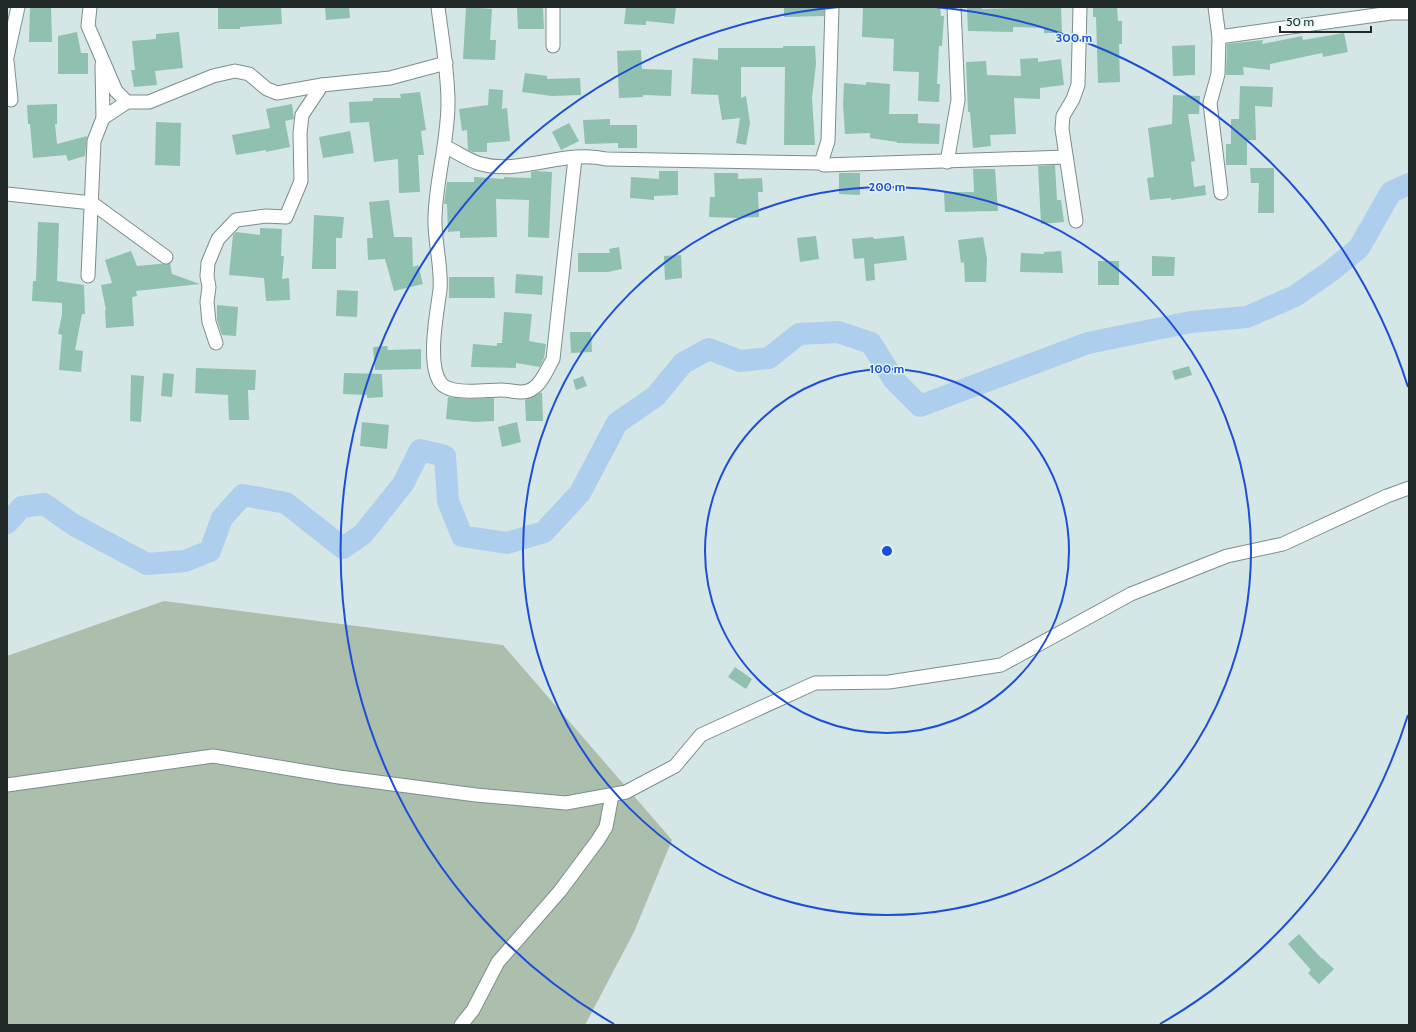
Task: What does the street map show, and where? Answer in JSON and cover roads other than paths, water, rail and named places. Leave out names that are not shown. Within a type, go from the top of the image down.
[{"type":"street","points":[[7,57],[18,7]]},
{"type":"street","points":[[90,7],[88,26],[116,91],[127,102]]},
{"type":"street","points":[[438,7],[446,63],[448,103],[446,147],[435,219],[440,288],[434,335],[436,374],[440,383],[446,388],[458,391],[504,390],[523,392],[538,386],[553,359],[574,158]]},
{"type":"street","points":[[553,7],[553,46]]},
{"type":"street","points":[[821,163],[828,141],[833,21],[832,7]]},
{"type":"street","points":[[947,162],[958,100],[954,7]]},
{"type":"street","points":[[1076,221],[1062,129],[1063,116],[1073,99],[1078,85],[1080,7]]},
{"type":"street","points":[[1215,7],[1219,37],[1218,74],[1210,103],[1221,193]]},
{"type":"street","points":[[1219,37],[1389,10],[1409,13]]},
{"type":"street","points":[[88,276],[94,141],[103,118],[102,57]]},
{"type":"street","points":[[7,62],[11,100]]},
{"type":"street","points":[[103,118],[127,102],[149,102],[213,76],[235,71],[249,74],[267,89],[277,93],[322,85],[390,78],[446,63]]},
{"type":"street","points":[[216,343],[209,322],[207,302],[209,287],[206,276],[208,263],[218,239],[236,220],[266,216],[286,217],[301,181],[300,133],[302,115],[322,85]]},
{"type":"street","points":[[446,147],[481,164],[501,167],[584,156],[606,159],[821,163],[824,165],[1066,157]]},
{"type":"street","points":[[7,194],[92,203],[166,257]]},
{"type":"street","points":[[7,784],[213,756],[339,777],[476,795],[566,803],[612,795],[626,792],[675,766],[701,735],[815,683],[889,682],[1001,665],[1131,594],[1227,556],[1283,544],[1386,496],[1409,488]]},
{"type":"street","points":[[461,1025],[473,1010],[498,962],[560,891],[598,840],[606,827],[612,795]]},
{"type":"waterway","points":[[7,523],[22,507],[44,504],[74,525],[147,564],[185,561],[210,551],[222,518],[243,495],[286,503],[343,548],[363,534],[403,484],[420,450],[445,456],[448,501],[462,536],[507,543],[544,532],[580,493],[617,423],[656,396],[683,363],[709,349],[740,361],[769,358],[799,334],[838,332],[871,343],[894,380],[920,406],[1088,343],[1191,322],[1247,317],[1295,296],[1331,271],[1359,248],[1391,192],[1409,184]]}]
